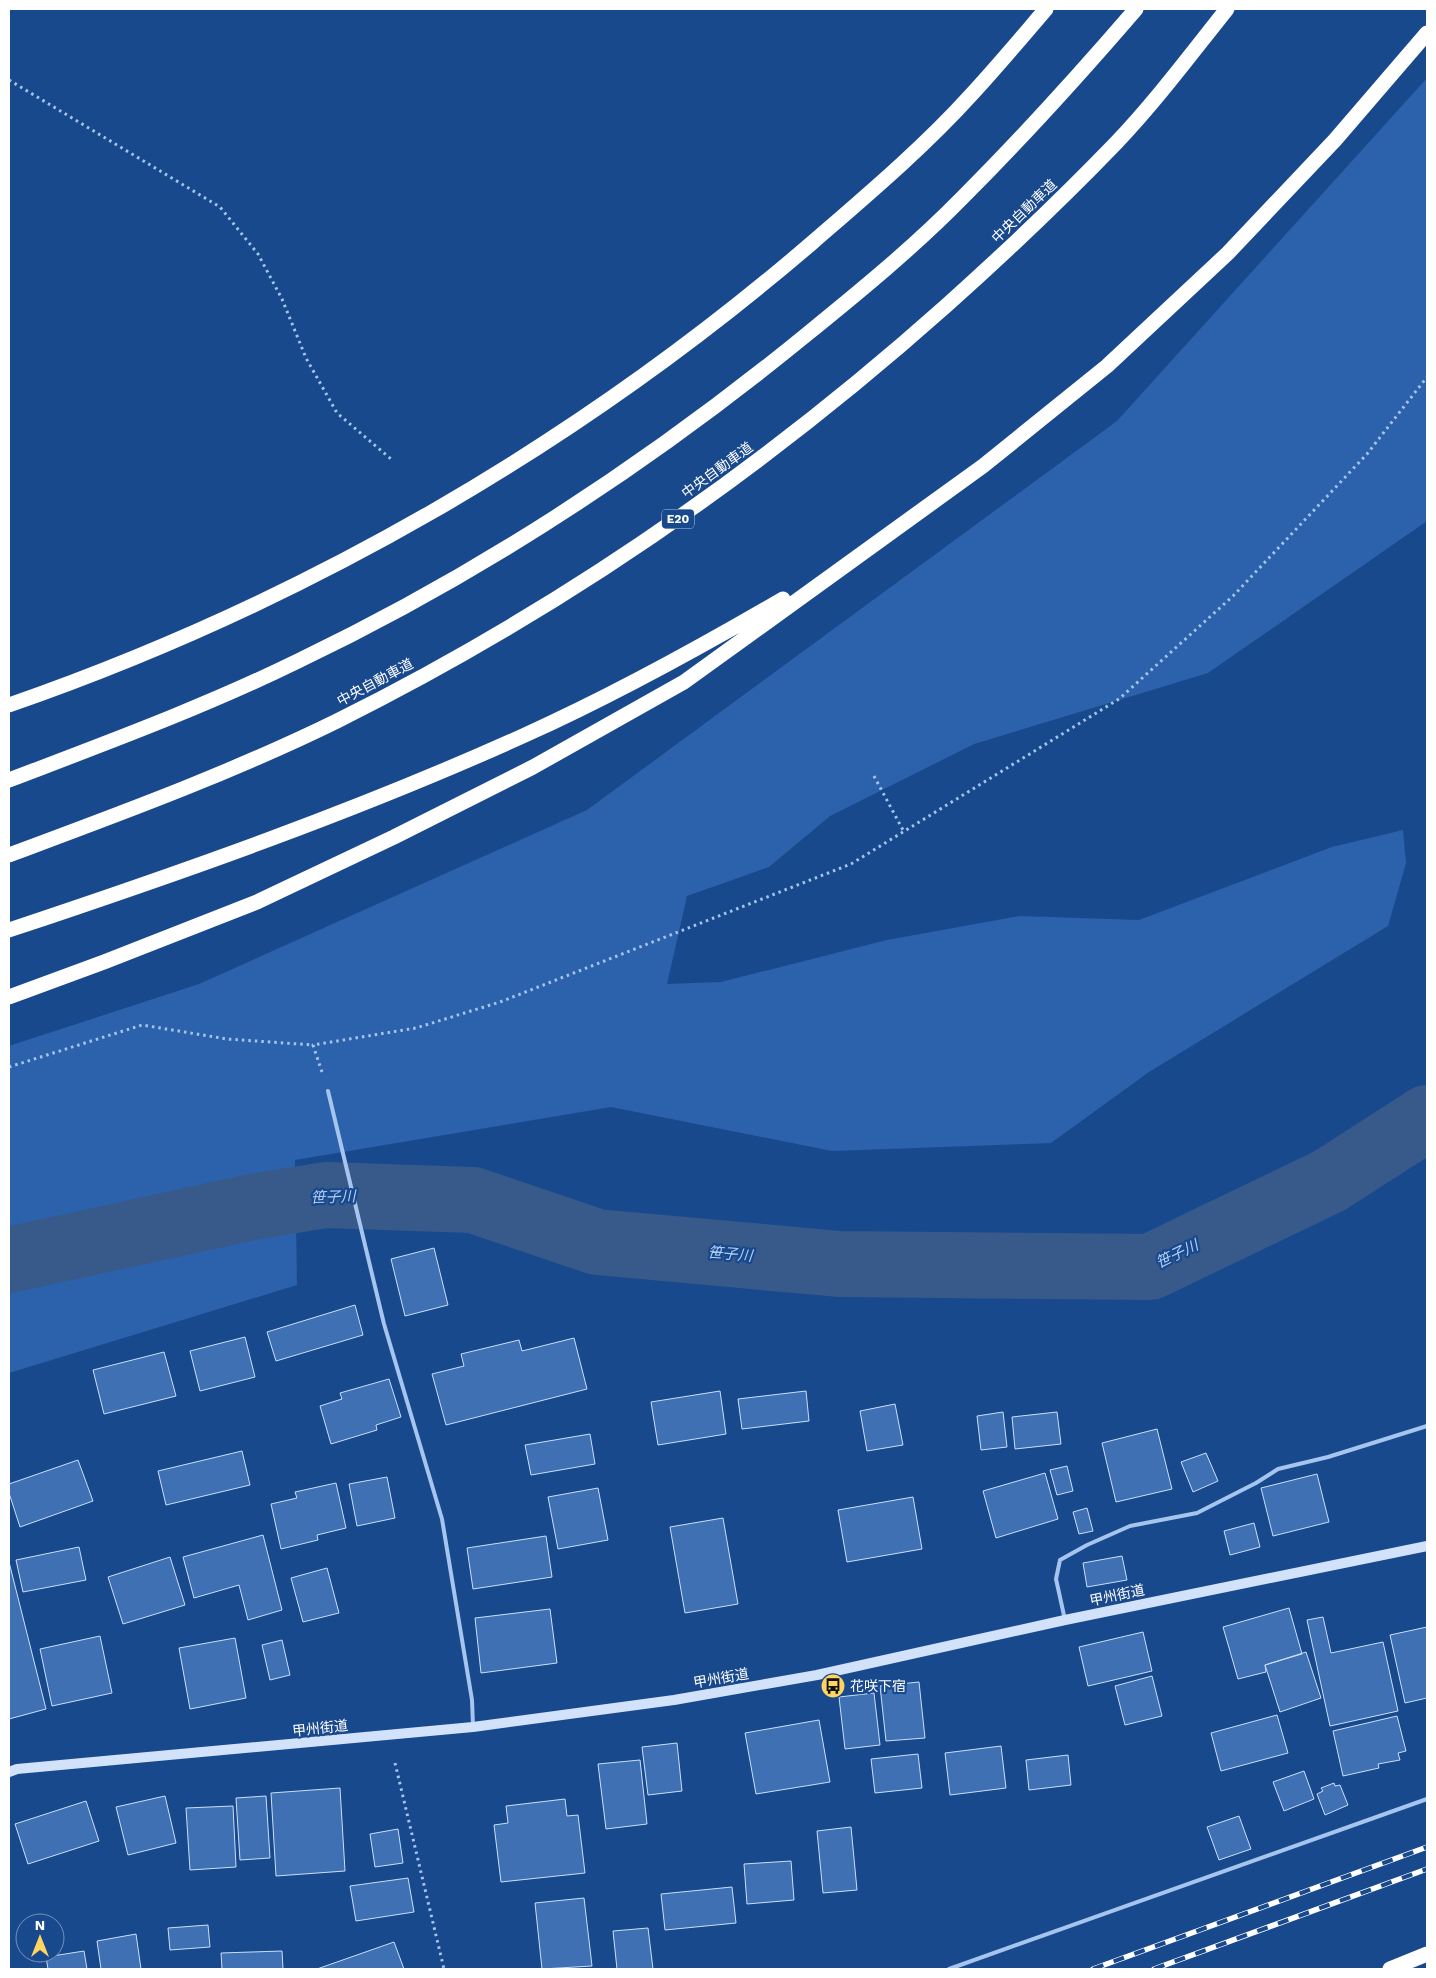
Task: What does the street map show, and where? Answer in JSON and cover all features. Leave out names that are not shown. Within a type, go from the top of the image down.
[{"type":"highway","points":[[9,706],[95,676],[227,619],[324,572],[533,453],[646,374],[756,291],[861,201],[970,97],[1046,9]]},
{"type":"highway","points":[[9,780],[145,729],[298,662],[449,583],[602,489],[732,396],[848,301],[946,213],[1059,98],[1136,9]]},
{"type":"highway","name":"中央自動車道","points":[[9,855],[171,795],[336,722],[488,641],[645,543],[787,440],[897,349],[1011,247],[1118,141],[1226,9]]},
{"type":"highway","points":[[9,997],[257,902],[394,837],[533,767],[684,682],[982,466],[1107,366],[1234,246],[1334,140],[1427,33]]},
{"type":"highway","points":[[9,930],[210,863],[373,800],[526,735],[680,658],[850,561]]},
{"type":"highway","points":[[1390,1969],[1427,1954]]},
{"type":"main road","name":"甲州街道","points":[[9,1772],[17,1769],[473,1726],[674,1700],[817,1675],[1065,1620],[1427,1546]]},
{"type":"lane","points":[[328,1091],[384,1324],[442,1519],[472,1700],[473,1726]]},
{"type":"lane","points":[[1065,1620],[1056,1579],[1060,1560],[1087,1545],[1130,1526],[1197,1513],[1256,1483],[1278,1469],[1328,1457],[1427,1426]]},
{"type":"lane","points":[[950,1969],[1427,1799]]},
{"type":"path","points":[[9,80],[220,207],[258,254],[282,299],[306,358],[338,413],[391,459]]},
{"type":"path","points":[[9,1067],[142,1025],[227,1039],[313,1046],[416,1028],[500,1002],[851,864],[1119,699],[1239,588],[1367,454],[1427,377]]},
{"type":"path","points":[[874,776],[904,832]]},
{"type":"path","points":[[313,1046],[328,1091]]},
{"type":"path","points":[[395,1763],[444,1969]]},
{"type":"shaded area","points":[[1427,78],[1427,521],[1208,673],[974,744],[830,816],[769,867],[687,896],[667,984],[721,982],[887,940],[1020,916],[1139,920],[1332,847],[1403,830],[1406,863],[1388,926],[1149,1072],[1051,1143],[832,1151],[611,1107],[295,1160],[297,1285],[9,1373],[9,1046],[199,984],[587,810],[1117,421]]},
{"type":"building","points":[[434,1248],[448,1305],[405,1316],[391,1259]]},
{"type":"building","points":[[355,1305],[363,1335],[276,1361],[267,1332]]},
{"type":"building","points":[[245,1337],[255,1377],[200,1391],[190,1351]]},
{"type":"building","points":[[574,1338],[587,1389],[446,1425],[432,1374],[464,1366],[461,1354],[519,1340],[522,1351]]},
{"type":"building","points":[[164,1352],[176,1396],[104,1414],[93,1370]]},
{"type":"building","points":[[389,1379],[401,1417],[376,1425],[377,1430],[331,1444],[320,1406],[342,1399],[340,1393]]},
{"type":"building","points":[[720,1391],[726,1434],[658,1445],[651,1402]]},
{"type":"building","points":[[806,1391],[809,1421],[742,1429],[738,1399]]},
{"type":"building","points":[[895,1404],[903,1445],[867,1451],[860,1411]]},
{"type":"building","points":[[1003,1412],[1007,1447],[981,1450],[977,1416]]},
{"type":"building","points":[[1057,1412],[1061,1444],[1015,1449],[1012,1417]]},
{"type":"building","points":[[1157,1429],[1172,1489],[1116,1502],[1102,1443]]},
{"type":"building","points":[[590,1434],[595,1464],[531,1475],[525,1445]]},
{"type":"building","points":[[242,1451],[250,1485],[166,1505],[158,1471]]},
{"type":"building","points":[[1206,1453],[1218,1481],[1193,1492],[1181,1462]]},
{"type":"building","points":[[78,1460],[93,1501],[20,1527],[9,1493],[9,1484]]},
{"type":"building","points":[[1067,1466],[1073,1491],[1057,1495],[1050,1470]]},
{"type":"building","points":[[1045,1473],[1058,1519],[996,1538],[983,1491]]},
{"type":"building","points":[[1317,1474],[1329,1522],[1273,1536],[1261,1488]]},
{"type":"building","points":[[387,1477],[395,1518],[357,1526],[349,1484]]},
{"type":"building","points":[[336,1483],[346,1528],[317,1535],[318,1540],[281,1549],[271,1504],[297,1498],[295,1492]]},
{"type":"building","points":[[598,1488],[608,1540],[558,1549],[548,1497]]},
{"type":"building","points":[[913,1497],[922,1549],[847,1562],[838,1510]]},
{"type":"building","points":[[1087,1508],[1093,1531],[1079,1534],[1073,1512]]},
{"type":"building","points":[[723,1518],[738,1604],[685,1613],[670,1527]]},
{"type":"building","points":[[1254,1523],[1260,1547],[1230,1555],[1224,1531]]},
{"type":"building","points":[[263,1535],[282,1610],[248,1620],[239,1585],[194,1598],[183,1557]]},
{"type":"building","points":[[546,1536],[552,1577],[473,1589],[467,1548]]},
{"type":"building","points":[[79,1547],[86,1580],[23,1592],[16,1560]]},
{"type":"building","points":[[1122,1556],[1127,1580],[1087,1587],[1083,1563]]},
{"type":"building","points":[[170,1557],[185,1605],[123,1624],[108,1577]]},
{"type":"building","points":[[9,1562],[46,1709],[9,1719]]},
{"type":"building","points":[[327,1568],[339,1613],[303,1622],[291,1578]]},
{"type":"building","points":[[1289,1608],[1302,1654],[1265,1665],[1266,1672],[1238,1679],[1223,1627]]},
{"type":"building","points":[[550,1609],[557,1663],[481,1673],[475,1618]]},
{"type":"building","points":[[1323,1617],[1331,1653],[1383,1642],[1398,1711],[1330,1726],[1307,1620]]},
{"type":"building","points":[[1427,1627],[1427,1698],[1405,1703],[1390,1635]]},
{"type":"building","points":[[1143,1632],[1152,1671],[1088,1686],[1079,1647]]},
{"type":"building","points":[[100,1636],[112,1693],[52,1706],[40,1649]]},
{"type":"building","points":[[235,1638],[246,1698],[190,1709],[179,1648]]},
{"type":"building","points":[[282,1640],[290,1675],[270,1680],[262,1645]]},
{"type":"building","points":[[1306,1652],[1321,1698],[1280,1712],[1265,1665]]},
{"type":"building","points":[[1152,1676],[1162,1716],[1125,1725],[1115,1686]]},
{"type":"building","points":[[919,1682],[925,1738],[886,1741],[880,1686]]},
{"type":"building","points":[[874,1693],[880,1745],[845,1749],[839,1697]]},
{"type":"building","points":[[1277,1715],[1288,1753],[1221,1771],[1211,1733]]},
{"type":"building","points":[[1397,1716],[1406,1751],[1398,1753],[1400,1760],[1378,1764],[1379,1768],[1343,1776],[1333,1731]]},
{"type":"building","points":[[819,1720],[830,1782],[756,1794],[745,1733]]},
{"type":"building","points":[[677,1743],[682,1791],[648,1795],[642,1747]]},
{"type":"building","points":[[1001,1746],[1006,1788],[950,1795],[945,1753]]},
{"type":"building","points":[[918,1754],[922,1788],[875,1793],[871,1759]]},
{"type":"building","points":[[1068,1755],[1071,1785],[1029,1790],[1026,1760]]},
{"type":"building","points":[[640,1760],[647,1824],[606,1829],[598,1764]]},
{"type":"building","points":[[1304,1771],[1314,1799],[1284,1811],[1273,1782]]},
{"type":"building","points":[[1334,1783],[1335,1786],[1340,1785],[1348,1805],[1325,1815],[1317,1794],[1323,1791],[1321,1788]]},
{"type":"building","points":[[340,1788],[345,1871],[276,1876],[271,1793]]},
{"type":"building","points":[[165,1796],[176,1843],[128,1855],[116,1807]]},
{"type":"building","points":[[266,1796],[270,1858],[240,1860],[236,1798]]},
{"type":"building","points":[[565,1799],[567,1816],[578,1815],[585,1873],[501,1882],[494,1825],[508,1823],[506,1806]]},
{"type":"building","points":[[86,1801],[99,1841],[28,1864],[15,1824]]},
{"type":"building","points":[[233,1806],[236,1867],[190,1870],[186,1808]]},
{"type":"building","points":[[1239,1816],[1251,1849],[1219,1860],[1207,1827]]},
{"type":"building","points":[[851,1827],[857,1890],[823,1893],[817,1831]]},
{"type":"building","points":[[398,1829],[403,1863],[375,1867],[370,1834]]},
{"type":"building","points":[[791,1861],[794,1900],[747,1904],[744,1864]]},
{"type":"building","points":[[408,1878],[414,1912],[356,1921],[350,1886]]},
{"type":"building","points":[[732,1887],[736,1923],[665,1930],[661,1894]]},
{"type":"building","points":[[584,1898],[592,1966],[542,1969],[535,1903]]},
{"type":"building","points":[[208,1925],[210,1947],[170,1950],[168,1928]]},
{"type":"building","points":[[648,1928],[653,1969],[617,1969],[613,1931]]},
{"type":"building","points":[[136,1934],[141,1969],[101,1969],[97,1941]]},
{"type":"building","points":[[394,1942],[404,1969],[317,1969]]},
{"type":"building","points":[[84,1951],[87,1969],[48,1969],[47,1963],[65,1963],[65,1954]]},
{"type":"building","points":[[282,1951],[283,1969],[222,1969],[221,1953]]},
{"type":"waterway","name":"笹子川","points":[[9,1260],[252,1207],[326,1195],[473,1200],[597,1242],[839,1264],[1150,1267],[1329,1181],[1427,1118]]},
{"type":"railway","points":[[1093,1969],[1427,1847]]},
{"type":"railway","points":[[1154,1969],[1427,1869]]},
{"type":"place","name":"花咲下宿","points":[[833,1686]]}]
